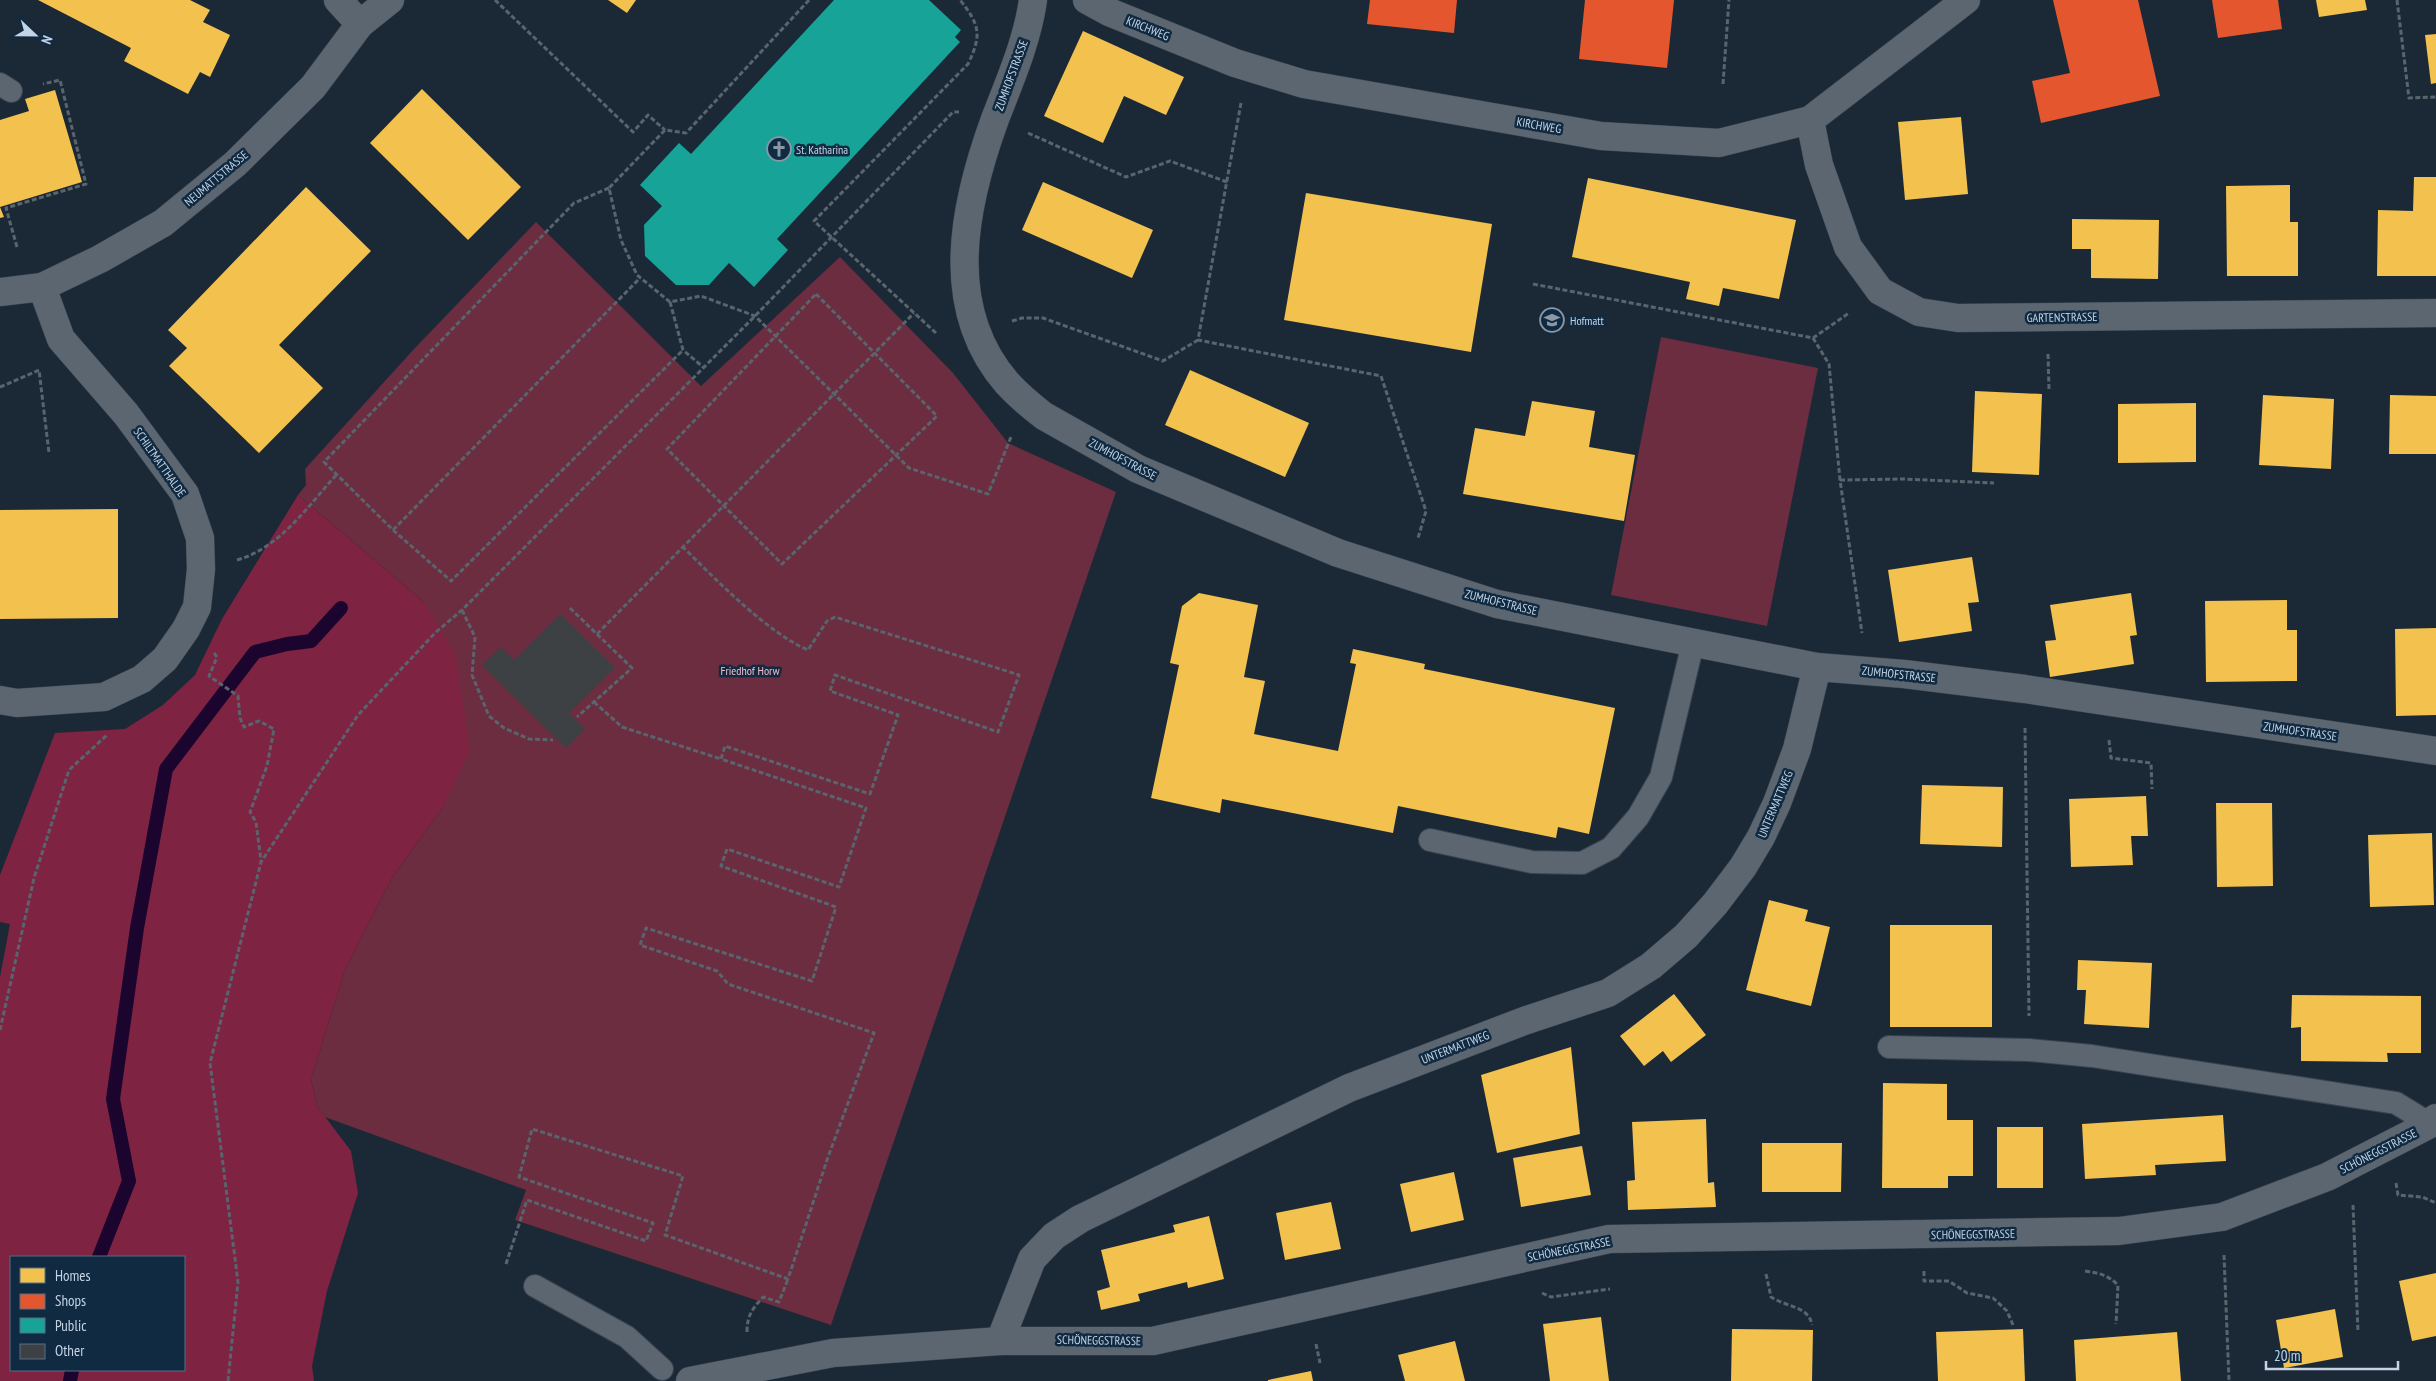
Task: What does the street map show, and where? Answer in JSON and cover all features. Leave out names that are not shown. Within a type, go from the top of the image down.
[{"type":"street","points":[[338,0],[360,24]]},
{"type":"street","name":"NEUMATTSTRASSE","points":[[0,292],[42,287],[100,259],[163,222],[235,164],[313,88],[360,24],[390,0]]},
{"type":"street","name":"ZUMHOFSTRASSE","points":[[1033,0],[1023,46],[976,174],[969,208],[963,255],[969,308],[996,367],[1007,383],[1044,416],[1138,469],[1338,553],[1497,604],[1817,667],[1904,674],[2025,689],[2436,751]]},
{"type":"street","name":"KIRCHWEG","points":[[1087,0],[1109,12],[1235,63],[1304,84],[1601,136],[1719,143],[1810,120],[1966,0]]},
{"type":"street","name":"GARTENSTRASSE","points":[[1810,120],[1820,165],[1848,247],[1880,291],[1919,312],[1958,318],[2436,313]]},
{"type":"street","name":"SCHILTMATTHALDE","points":[[0,700],[17,703],[104,698],[142,679],[165,659],[186,629],[196,607],[202,569],[200,538],[185,494],[126,414],[61,339],[42,287]]},
{"type":"street","name":"UNTERMATTWEG","points":[[1000,1341],[1032,1259],[1054,1236],[1080,1219],[1349,1088],[1514,1024],[1608,993],[1652,966],[1686,936],[1715,904],[1743,867],[1761,837],[1777,804],[1797,749],[1817,667]]},
{"type":"street","name":"SCHÖNEGGSTRASSE","points":[[690,1381],[833,1353],[1000,1341],[1153,1341],[1609,1239],[2119,1231],[2222,1217],[2271,1200],[2434,1125]]},
{"type":"lane","points":[[1430,840],[1532,862],[1582,863],[1611,848],[1638,817],[1661,777],[1693,644]]},
{"type":"lane","points":[[1889,1047],[2029,1050],[2092,1056],[2396,1103],[2434,1125]]},
{"type":"lane","points":[[535,1286],[627,1337],[662,1368]]},
{"type":"path","points":[[495,0],[633,132],[648,115],[665,130],[686,133],[809,0]]},
{"type":"path","points":[[942,339],[814,221],[968,64],[977,46],[977,34],[973,17],[960,0]]},
{"type":"path","points":[[1723,84],[1729,0]]},
{"type":"path","points":[[2398,0],[2409,98],[2436,97]]},
{"type":"path","points":[[5,88],[60,80],[86,184],[6,208],[17,247]]},
{"type":"path","points":[[1198,340],[1242,99]]},
{"type":"path","points":[[228,1381],[238,1282],[210,1063],[261,862],[358,715],[435,633],[462,610],[755,316],[953,112],[968,111]]},
{"type":"path","points":[[665,130],[609,188],[574,203],[324,462],[393,530],[451,581],[683,350]]},
{"type":"path","points":[[1027,133],[1126,177],[1170,161],[1227,182]]},
{"type":"path","points":[[609,188],[620,240],[636,275],[670,302],[683,350],[704,367]]},
{"type":"path","points":[[393,530],[640,278]]},
{"type":"path","points":[[1533,284],[1813,338],[1880,291]]},
{"type":"path","points":[[816,294],[936,416],[897,456],[782,564],[725,505],[666,449],[775,336],[816,294]]},
{"type":"path","points":[[670,302],[702,296],[755,316],[909,468],[988,494],[1005,454]]},
{"type":"path","points":[[597,634],[914,313]]},
{"type":"path","points":[[979,333],[1022,318],[1043,318],[1163,361],[1198,340],[1381,376],[1426,511],[1416,543]]},
{"type":"path","points":[[1813,338],[1829,364],[1840,480],[1863,642]]},
{"type":"path","points":[[0,386],[39,370],[49,453]]},
{"type":"path","points":[[234,561],[249,557],[276,541],[337,474]]},
{"type":"path","points":[[1840,480],[1904,479],[1994,483]]},
{"type":"path","points":[[683,547],[714,578],[790,642],[808,650],[828,621],[835,617],[1018,675],[998,732],[835,675],[830,691],[898,715],[870,794],[725,746],[721,760]]},
{"type":"path","points":[[570,608],[632,668],[577,717]]},
{"type":"path","points":[[462,610],[475,637],[472,676],[489,716],[504,728],[528,740],[553,740]]},
{"type":"path","points":[[212,649],[217,657],[209,676],[238,696],[240,718],[244,727],[259,721],[274,729],[267,766],[250,812],[256,822],[261,862]]},
{"type":"path","points":[[2025,689],[2029,1050]]},
{"type":"path","points":[[594,702],[622,727],[866,808],[839,887],[726,849],[721,866],[836,907],[812,980],[646,928],[640,945],[717,971],[728,984],[874,1033],[828,1157],[779,1302],[763,1297],[747,1318],[746,1336]]},
{"type":"path","points":[[2110,702],[2108,750],[2111,758],[2151,763],[2152,789]]},
{"type":"path","points":[[0,1030],[34,878],[69,770],[102,742],[110,730]]},
{"type":"path","points":[[535,1286],[503,1274],[527,1200],[646,1241],[653,1223],[519,1177],[532,1129],[683,1176],[666,1234],[788,1279]]},
{"type":"path","points":[[2351,1164],[2358,1332]]},
{"type":"path","points":[[2222,1217],[2229,1381]]},
{"type":"path","points":[[1925,1234],[1924,1281],[1949,1281],[1967,1293],[1993,1298],[2007,1310],[2013,1324]]},
{"type":"path","points":[[1765,1237],[1766,1280],[1772,1296],[1780,1303],[1805,1311],[1810,1316],[1812,1325]]},
{"type":"path","points":[[2079,1270],[2101,1274],[2110,1278],[2118,1285],[2116,1324]]},
{"type":"green space","name":"Friedhof Horw","points":[[536,222],[701,386],[840,257],[953,373],[1008,443],[1116,492],[831,1325],[515,1220],[526,1190],[325,1117],[317,1106],[311,1079],[345,970],[392,878],[444,806],[424,602],[298,495],[306,485],[305,469],[415,348]]},
{"type":"green space","points":[[1661,337],[1818,368],[1767,626],[1611,595]]},
{"type":"shaded area","points":[[298,495],[424,602],[456,656],[470,750],[444,806],[392,878],[345,970],[311,1079],[317,1106],[351,1151],[358,1193],[327,1291],[312,1366],[314,1381],[0,1381],[0,977],[10,924],[0,922],[0,875],[55,733],[125,729],[163,705],[195,675],[222,619]]},
{"type":"building: Homes","points":[[38,0],[190,0],[210,10],[203,22],[230,35],[210,77],[200,72],[188,94],[124,61],[131,48]]},
{"type":"building: Homes","points":[[608,0],[636,0],[627,13]]},
{"type":"building: Homes","points":[[2316,0],[2365,0],[2367,10],[2319,17]]},
{"type":"building: Homes","points":[[1083,31],[1184,77],[1166,115],[1124,96],[1103,143],[1044,116]]},
{"type":"building: Homes","points":[[2436,34],[2436,83],[2431,84],[2425,35]]},
{"type":"building: Homes","points":[[422,89],[521,187],[468,240],[370,143]]},
{"type":"building: Homes","points":[[55,90],[82,182],[0,207],[0,120],[29,111],[25,99]]},
{"type":"building: Homes","points":[[1961,117],[1968,194],[1905,200],[1898,122]]},
{"type":"building: Homes","points":[[2414,177],[2436,177],[2436,276],[2377,276],[2378,210],[2413,211]]},
{"type":"building: Homes","points":[[1588,178],[1796,220],[1779,299],[1723,288],[1719,306],[1686,299],[1690,282],[1572,257]]},
{"type":"building: Homes","points":[[1043,182],[1153,230],[1132,278],[1022,230]]},
{"type":"building: Homes","points":[[2290,185],[2290,222],[2298,222],[2298,276],[2227,276],[2226,186]]},
{"type":"building: Homes","points":[[306,187],[371,251],[279,345],[323,388],[259,453],[169,366],[187,348],[168,330]]},
{"type":"building: Homes","points":[[1306,193],[1492,224],[1471,352],[1284,320]]},
{"type":"building: Homes","points":[[0,207],[4,217],[0,218]]},
{"type":"building: Homes","points":[[2072,219],[2159,220],[2158,279],[2091,278],[2091,249],[2072,249]]},
{"type":"building: Homes","points":[[1190,370],[1309,423],[1285,477],[1165,425]]},
{"type":"building: Homes","points":[[1975,391],[2042,394],[2039,475],[1972,472]]},
{"type":"building: Homes","points":[[2263,395],[2334,399],[2331,469],[2259,465]]},
{"type":"building: Homes","points":[[2390,395],[2436,396],[2436,454],[2389,454]]},
{"type":"building: Homes","points":[[1532,401],[1595,411],[1589,447],[1635,455],[1624,521],[1463,494],[1475,428],[1525,436]]},
{"type":"building: Homes","points":[[2196,403],[2196,462],[2118,463],[2118,404]]},
{"type":"building: Homes","points":[[118,509],[118,618],[0,619],[0,510]]},
{"type":"building: Homes","points":[[1972,557],[1979,602],[1968,603],[1972,631],[1899,642],[1888,570]]},
{"type":"building: Homes","points":[[1199,593],[1258,605],[1244,677],[1265,681],[1254,734],[1338,751],[1356,664],[1350,663],[1353,649],[1425,664],[1424,669],[1615,708],[1589,834],[1558,827],[1556,838],[1398,806],[1393,833],[1222,799],[1220,813],[1151,798],[1179,665],[1170,663],[1182,606]]},
{"type":"building: Homes","points":[[2131,593],[2137,635],[2130,636],[2134,664],[2050,677],[2045,641],[2056,640],[2050,605]]},
{"type":"building: Homes","points":[[2287,600],[2287,630],[2297,630],[2297,681],[2206,682],[2205,601]]},
{"type":"building: Homes","points":[[2436,628],[2436,715],[2396,716],[2395,629]]},
{"type":"building: Homes","points":[[1922,785],[2003,787],[2002,847],[1920,844]]},
{"type":"building: Homes","points":[[2146,796],[2148,836],[2131,836],[2133,865],[2071,867],[2069,799]]},
{"type":"building: Homes","points":[[2216,803],[2272,803],[2273,886],[2217,887]]},
{"type":"building: Homes","points":[[2432,833],[2434,905],[2370,907],[2368,835]]},
{"type":"building: Homes","points":[[1769,900],[1808,910],[1805,921],[1830,927],[1811,1006],[1746,990]]},
{"type":"building: Homes","points":[[1890,925],[1992,925],[1992,1027],[1890,1027]]},
{"type":"building: Homes","points":[[2078,960],[2152,963],[2149,1028],[2084,1024],[2086,990],[2077,990]]},
{"type":"building: Homes","points":[[1674,994],[1706,1035],[1671,1062],[1663,1051],[1644,1066],[1620,1036]]},
{"type":"building: Homes","points":[[2292,995],[2421,996],[2421,1053],[2387,1053],[2388,1062],[2301,1061],[2301,1027],[2291,1028]]},
{"type":"building: Homes","points":[[1571,1047],[1580,1134],[1497,1153],[1481,1075]]},
{"type":"building: Homes","points":[[1883,1083],[1947,1084],[1947,1120],[1973,1120],[1973,1176],[1948,1176],[1948,1188],[1882,1188]]},
{"type":"building: Homes","points":[[2223,1115],[2226,1161],[2155,1165],[2156,1175],[2085,1179],[2082,1124]]},
{"type":"building: Homes","points":[[1706,1119],[1708,1183],[1714,1182],[1716,1207],[1628,1210],[1627,1181],[1635,1180],[1632,1122]]},
{"type":"building: Homes","points":[[1997,1127],[2043,1127],[2043,1188],[1997,1188]]},
{"type":"building: Homes","points":[[1762,1143],[1842,1143],[1841,1192],[1762,1192]]},
{"type":"building: Homes","points":[[1582,1146],[1591,1195],[1521,1207],[1513,1158]]},
{"type":"building: Homes","points":[[1454,1172],[1464,1220],[1411,1232],[1400,1184]]},
{"type":"building: Homes","points":[[1331,1202],[1341,1249],[1285,1260],[1276,1213]]},
{"type":"building: Homes","points":[[1209,1216],[1224,1279],[1188,1288],[1187,1282],[1138,1294],[1140,1301],[1101,1310],[1097,1291],[1110,1287],[1101,1250],[1175,1232],[1173,1225]]},
{"type":"building: Homes","points":[[2436,1273],[2436,1336],[2412,1341],[2399,1281]]},
{"type":"building: Homes","points":[[2335,1309],[2343,1357],[2284,1368],[2276,1320]]},
{"type":"building: Homes","points":[[1601,1317],[1609,1381],[1550,1381],[1543,1324]]},
{"type":"building: Homes","points":[[1732,1329],[1813,1330],[1812,1381],[1731,1381]]},
{"type":"building: Homes","points":[[2023,1329],[2025,1381],[1938,1381],[1936,1332]]},
{"type":"building: Homes","points":[[2177,1332],[2181,1381],[2076,1381],[2074,1340]]},
{"type":"building: Homes","points":[[1455,1341],[1465,1381],[1405,1381],[1398,1355]]},
{"type":"building: Homes","points":[[1311,1371],[1313,1381],[1268,1381],[1268,1380]]},
{"type":"building: Shops","points":[[1370,0],[1457,0],[1454,33],[1367,24]]},
{"type":"building: Shops","points":[[1585,0],[1674,0],[1667,68],[1579,59]]},
{"type":"building: Shops","points":[[2053,0],[2138,0],[2160,96],[2041,123],[2032,81],[2070,73]]},
{"type":"building: Shops","points":[[2212,0],[2278,0],[2282,29],[2218,38]]},
{"type":"building: Public","name":"St. Katharina","points":[[834,0],[929,0],[961,30],[955,37],[960,42],[777,239],[788,250],[754,287],[729,263],[709,285],[676,285],[645,256],[644,225],[662,206],[640,185],[679,143],[691,154]]},
{"type":"building: Other","points":[[560,614],[615,668],[569,713],[585,729],[566,748],[482,665],[501,647],[514,660]]},
{"type":"waterway","points":[[99,1256],[129,1181],[113,1099],[137,928],[166,769],[255,652],[287,644],[311,641],[341,608]]},
{"type":"waterway","points":[[70,1381],[72,1371]]},
{"type":"place","name":"St. Katharina","points":[[779,149]]},
{"type":"place","name":"Hofmatt","points":[[1552,320]]}]
